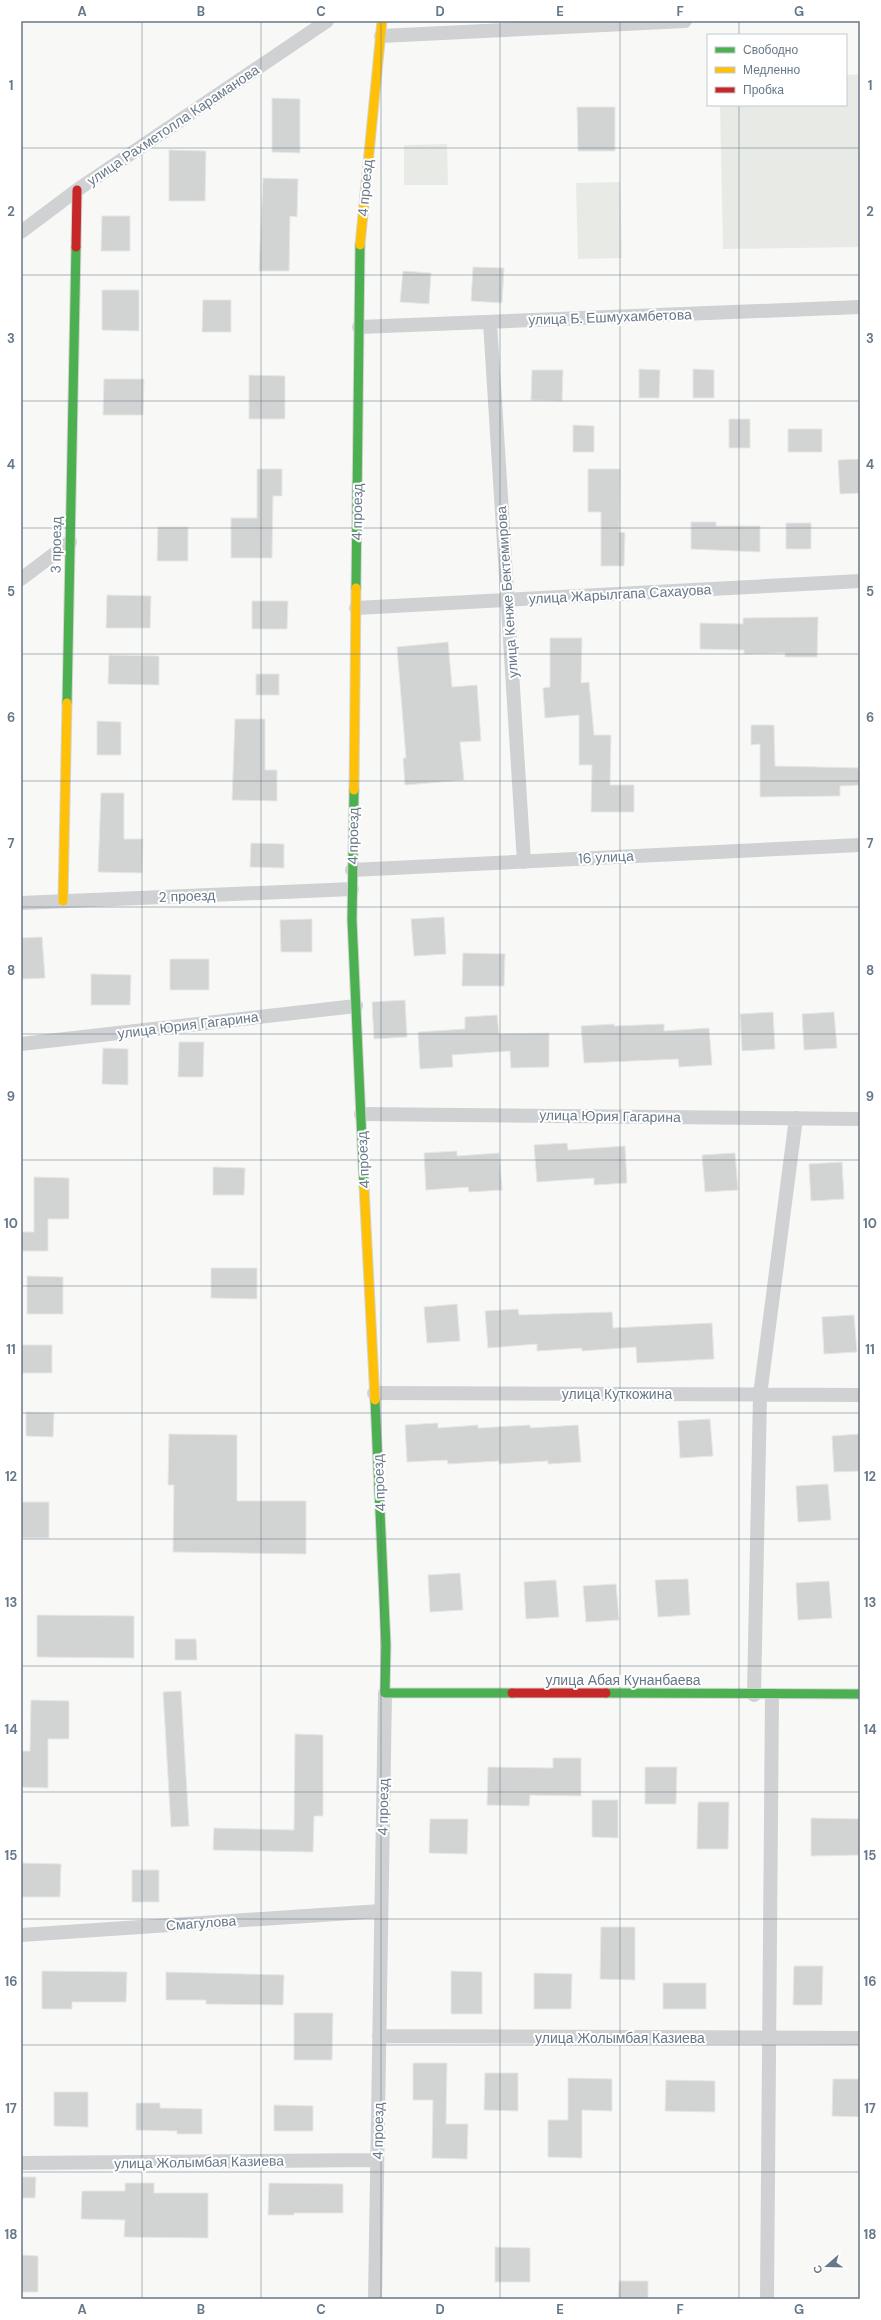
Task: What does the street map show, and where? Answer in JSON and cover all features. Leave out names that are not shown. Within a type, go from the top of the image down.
[{"type":"street","name":"улица Рахметолла Караманова","points":[[21,232],[77,190],[327,21]]},
{"type":"street","name":"4 проезд","points":[[375,2299],[386,1645],[356,1006],[352,870],[360,244],[372,103],[382,21]]},
{"type":"street","points":[[381,36],[685,21]]},
{"type":"street","name":"3 проезд","points":[[64,901],[77,190]]},
{"type":"street","name":"улица Б. Ешмухамбетова","points":[[359,327],[860,307]]},
{"type":"street","name":"улица Кенже Бектемирова","points":[[490,322],[524,862]]},
{"type":"street","points":[[21,579],[70,542]]},
{"type":"street","name":"улица Жарылгапа Сахауова","points":[[356,608],[860,581]]},
{"type":"street","name":"16 улица","points":[[352,870],[860,845]]},
{"type":"street","name":"2 проезд","points":[[21,902],[352,889]]},
{"type":"street","name":"улица Юрия Гагарина","points":[[21,1044],[356,1006]]},
{"type":"street","name":"улица Юрия Гагарина","points":[[361,1114],[860,1119]]},
{"type":"street","points":[[754,1695],[760,1395],[796,1118]]},
{"type":"street","name":"улица Куткожина","points":[[374,1393],[860,1396]]},
{"type":"street","name":"улица Абая Кунанбаева","points":[[385,1693],[754,1695],[860,1694]]},
{"type":"street","points":[[767,2299],[772,1695]]},
{"type":"street","name":"Смагулова","points":[[21,1935],[382,1911]]},
{"type":"street","name":"улица Жолымбая Казиева","points":[[380,2036],[769,2039],[860,2038]]},
{"type":"street","name":"улица Жолымбая Казиева","points":[[21,2163],[377,2160]]},
{"type":"shaded area","points":[[860,74],[860,247],[723,249],[720,106],[847,106],[847,75]]},
{"type":"shaded area","points":[[447,144],[448,185],[404,185],[404,145]]},
{"type":"shaded area","points":[[620,182],[622,258],[578,259],[576,183]]},
{"type":"building","points":[[272,98],[300,99],[300,153],[272,152]]},
{"type":"building","points":[[577,107],[615,107],[615,151],[578,151]]},
{"type":"building","points":[[169,150],[206,151],[205,201],[169,201]]},
{"type":"building","points":[[263,178],[298,179],[297,217],[290,216],[289,271],[259,271]]},
{"type":"building","points":[[102,216],[130,216],[130,251],[101,251]]},
{"type":"building","points":[[473,267],[504,268],[502,303],[471,301]]},
{"type":"building","points":[[403,271],[431,273],[429,304],[400,302]]},
{"type":"building","points":[[102,290],[139,290],[139,331],[102,330]]},
{"type":"building","points":[[203,300],[231,300],[231,332],[202,332]]},
{"type":"building","points":[[639,369],[660,370],[659,398],[639,398]]},
{"type":"building","points":[[693,369],[714,370],[714,398],[693,398]]},
{"type":"building","points":[[532,370],[563,370],[562,401],[531,400]]},
{"type":"building","points":[[249,375],[285,376],[285,419],[249,419]]},
{"type":"building","points":[[104,379],[144,379],[143,415],[103,415]]},
{"type":"building","points":[[729,419],[750,419],[750,448],[729,448]]},
{"type":"building","points":[[573,425],[594,426],[594,452],[573,452]]},
{"type":"building","points":[[788,429],[822,429],[822,452],[788,452]]},
{"type":"building","points":[[860,459],[860,493],[840,494],[838,460]]},
{"type":"building","points":[[257,469],[282,469],[282,496],[273,496],[272,558],[231,558],[231,518],[257,518]]},
{"type":"building","points":[[588,469],[620,469],[619,532],[625,533],[624,566],[601,566],[601,512],[588,512]]},
{"type":"building","points":[[691,522],[716,522],[716,526],[760,526],[760,552],[691,549]]},
{"type":"building","points":[[786,523],[811,523],[811,549],[786,549]]},
{"type":"building","points":[[158,527],[188,527],[188,561],[157,561]]},
{"type":"building","points":[[107,595],[151,596],[150,628],[106,628]]},
{"type":"building","points":[[252,601],[288,601],[287,629],[252,629]]},
{"type":"building","points":[[818,617],[817,657],[785,657],[785,653],[744,654],[744,650],[700,649],[700,623],[743,624],[743,618]]},
{"type":"building","points":[[550,638],[582,638],[581,683],[589,682],[594,735],[611,735],[610,785],[634,785],[634,812],[591,812],[592,765],[579,765],[579,715],[545,718],[543,688],[550,687]]},
{"type":"building","points":[[448,642],[452,687],[477,685],[481,741],[460,742],[464,780],[405,785],[403,758],[406,758],[397,647]]},
{"type":"building","points":[[109,655],[159,656],[159,685],[108,684]]},
{"type":"building","points":[[256,674],[279,674],[279,695],[256,695]]},
{"type":"building","points":[[235,719],[265,719],[265,770],[277,770],[277,801],[232,800]]},
{"type":"building","points":[[97,721],[121,722],[121,755],[97,755]]},
{"type":"building","points":[[751,725],[774,725],[775,766],[860,768],[860,785],[840,786],[840,796],[760,797],[760,744],[751,745]]},
{"type":"building","points":[[101,793],[124,793],[124,839],[143,839],[142,873],[98,872]]},
{"type":"building","points":[[251,843],[284,844],[284,868],[250,867]]},
{"type":"building","points":[[444,917],[446,954],[414,956],[411,919]]},
{"type":"building","points":[[312,919],[312,952],[281,952],[280,920]]},
{"type":"building","points":[[42,937],[45,978],[21,979],[21,938]]},
{"type":"building","points":[[463,953],[505,954],[504,986],[462,986]]},
{"type":"building","points":[[170,959],[209,959],[209,990],[170,990]]},
{"type":"building","points":[[91,974],[131,975],[130,1005],[91,1005]]},
{"type":"building","points":[[405,1000],[407,1037],[374,1039],[372,1002]]},
{"type":"building","points":[[773,1012],[775,1049],[742,1051],[740,1014]]},
{"type":"building","points":[[834,1012],[837,1048],[804,1050],[802,1014]]},
{"type":"building","points":[[497,1015],[499,1034],[549,1033],[549,1067],[511,1068],[510,1051],[452,1055],[453,1067],[420,1069],[418,1032],[465,1029],[465,1017]]},
{"type":"building","points":[[614,1024],[614,1026],[664,1024],[664,1031],[709,1028],[712,1065],[679,1067],[678,1059],[584,1063],[581,1026]]},
{"type":"building","points":[[179,1042],[204,1042],[203,1077],[178,1077]]},
{"type":"building","points":[[103,1048],[128,1049],[128,1085],[102,1084]]},
{"type":"building","points":[[567,1143],[568,1150],[625,1146],[627,1183],[594,1185],[594,1178],[537,1182],[534,1145]]},
{"type":"building","points":[[457,1151],[457,1156],[499,1153],[502,1190],[469,1192],[468,1187],[426,1190],[424,1153]]},
{"type":"building","points":[[735,1153],[738,1190],[705,1192],[702,1155]]},
{"type":"building","points":[[842,1162],[844,1199],[811,1201],[809,1164]]},
{"type":"building","points":[[213,1167],[245,1168],[244,1195],[213,1195]]},
{"type":"building","points":[[34,1177],[69,1178],[69,1219],[48,1219],[48,1251],[21,1251],[21,1232],[34,1232]]},
{"type":"building","points":[[211,1268],[257,1268],[257,1299],[211,1298]]},
{"type":"building","points":[[27,1276],[63,1277],[63,1314],[27,1314]]},
{"type":"building","points":[[457,1304],[460,1341],[427,1343],[424,1307]]},
{"type":"building","points":[[518,1309],[519,1315],[612,1312],[613,1328],[712,1323],[714,1359],[637,1363],[636,1347],[582,1351],[582,1348],[537,1351],[537,1344],[488,1348],[485,1311]]},
{"type":"building","points":[[854,1315],[857,1352],[824,1354],[822,1317]]},
{"type":"building","points":[[21,1345],[52,1345],[52,1373],[21,1373]]},
{"type":"building","points":[[26,1412],[54,1413],[53,1437],[26,1436]]},
{"type":"building","points":[[710,1419],[713,1456],[680,1458],[678,1421]]},
{"type":"building","points":[[438,1423],[438,1428],[478,1425],[478,1428],[530,1425],[530,1428],[578,1425],[581,1462],[548,1464],[548,1461],[499,1464],[499,1461],[448,1464],[447,1460],[407,1462],[405,1425]]},
{"type":"building","points":[[169,1434],[237,1435],[237,1501],[306,1501],[306,1554],[173,1552],[174,1485],[168,1485]]},
{"type":"building","points":[[860,1434],[860,1471],[834,1472],[832,1436]]},
{"type":"building","points":[[828,1484],[831,1520],[798,1522],[796,1486]]},
{"type":"building","points":[[21,1502],[49,1502],[49,1538],[21,1538]]},
{"type":"building","points":[[460,1573],[463,1610],[430,1612],[428,1575]]},
{"type":"building","points":[[688,1579],[690,1615],[658,1617],[655,1580]]},
{"type":"building","points":[[556,1580],[559,1617],[526,1619],[524,1582]]},
{"type":"building","points":[[829,1581],[832,1618],[798,1620],[796,1583]]},
{"type":"building","points":[[616,1584],[619,1620],[586,1622],[583,1586]]},
{"type":"building","points":[[37,1615],[134,1616],[134,1658],[37,1657]]},
{"type":"building","points":[[175,1639],[196,1639],[197,1660],[175,1660]]},
{"type":"building","points":[[181,1691],[189,1826],[171,1827],[163,1692]]},
{"type":"building","points":[[31,1700],[69,1701],[69,1739],[48,1739],[48,1788],[21,1787],[21,1751],[30,1751]]},
{"type":"building","points":[[295,1734],[323,1735],[323,1816],[314,1816],[313,1852],[213,1850],[214,1828],[294,1830]]},
{"type":"building","points":[[553,1758],[581,1758],[581,1796],[530,1795],[529,1806],[487,1805],[488,1767],[553,1768]]},
{"type":"building","points":[[645,1767],[677,1767],[676,1804],[645,1804]]},
{"type":"building","points":[[592,1800],[618,1800],[618,1838],[592,1837]]},
{"type":"building","points":[[698,1802],[729,1802],[728,1849],[697,1849]]},
{"type":"building","points":[[811,1818],[860,1819],[860,1855],[811,1856]]},
{"type":"building","points":[[430,1819],[468,1819],[467,1854],[429,1853]]},
{"type":"building","points":[[21,1863],[61,1864],[60,1897],[21,1897]]},
{"type":"building","points":[[132,1870],[159,1870],[159,1902],[132,1902]]},
{"type":"building","points":[[601,1927],[635,1927],[635,1980],[600,1979]]},
{"type":"building","points":[[794,1966],[823,1966],[822,2005],[793,2005]]},
{"type":"building","points":[[42,1971],[127,1972],[126,2002],[72,2002],[72,2009],[42,2009]]},
{"type":"building","points":[[451,1971],[482,1972],[482,2014],[451,2014]]},
{"type":"building","points":[[166,1972],[284,1975],[283,2005],[206,2004],[206,2000],[166,2000]]},
{"type":"building","points":[[534,1973],[572,1974],[571,2009],[534,2009]]},
{"type":"building","points":[[663,1983],[706,1983],[706,2009],[663,2009]]},
{"type":"building","points":[[294,2013],[333,2013],[332,2060],[294,2060]]},
{"type":"building","points":[[413,2063],[447,2063],[446,2124],[468,2124],[467,2159],[432,2158],[433,2100],[413,2100]]},
{"type":"building","points":[[485,2073],[518,2073],[518,2111],[484,2110]]},
{"type":"building","points":[[568,2078],[612,2079],[612,2111],[582,2110],[582,2158],[548,2157],[548,2120],[568,2120]]},
{"type":"building","points":[[833,2079],[860,2079],[860,2117],[832,2116]]},
{"type":"building","points":[[666,2080],[715,2081],[715,2112],[665,2111]]},
{"type":"building","points":[[54,2092],[88,2092],[88,2127],[54,2126]]},
{"type":"building","points":[[136,2103],[160,2103],[160,2108],[202,2109],[202,2134],[177,2134],[177,2131],[136,2130]]},
{"type":"building","points":[[274,2105],[313,2106],[313,2131],[274,2131]]},
{"type":"building","points":[[21,2177],[36,2177],[35,2198],[21,2198]]},
{"type":"building","points":[[125,2183],[154,2183],[154,2193],[208,2193],[208,2238],[124,2237],[125,2220],[81,2219],[82,2191],[125,2191]]},
{"type":"building","points":[[269,2183],[343,2184],[343,2213],[294,2213],[294,2215],[268,2215]]},
{"type":"building","points":[[495,2247],[530,2248],[530,2282],[495,2282]]},
{"type":"building","points":[[21,2255],[38,2256],[38,2292],[21,2292]]},
{"type":"building","points":[[619,2281],[648,2281],[648,2299],[618,2299]]},
{"type":"traffic: fast","points":[[356,588],[360,245]]},
{"type":"traffic: fast","points":[[67,703],[76,247]]},
{"type":"traffic: fast","points":[[354,790],[352,920],[364,1186]]},
{"type":"traffic: fast","points":[[375,1400],[386,1645],[385,1693],[512,1693]]},
{"type":"traffic: fast","points":[[606,1693],[860,1694]]},
{"type":"traffic: slow","points":[[360,245],[382,21]]},
{"type":"traffic: slow","points":[[354,790],[356,588]]},
{"type":"traffic: slow","points":[[63,901],[67,703]]},
{"type":"traffic: slow","points":[[364,1186],[375,1400]]},
{"type":"traffic: jam","points":[[76,247],[77,190]]},
{"type":"traffic: jam","points":[[512,1693],[606,1693]]}]
